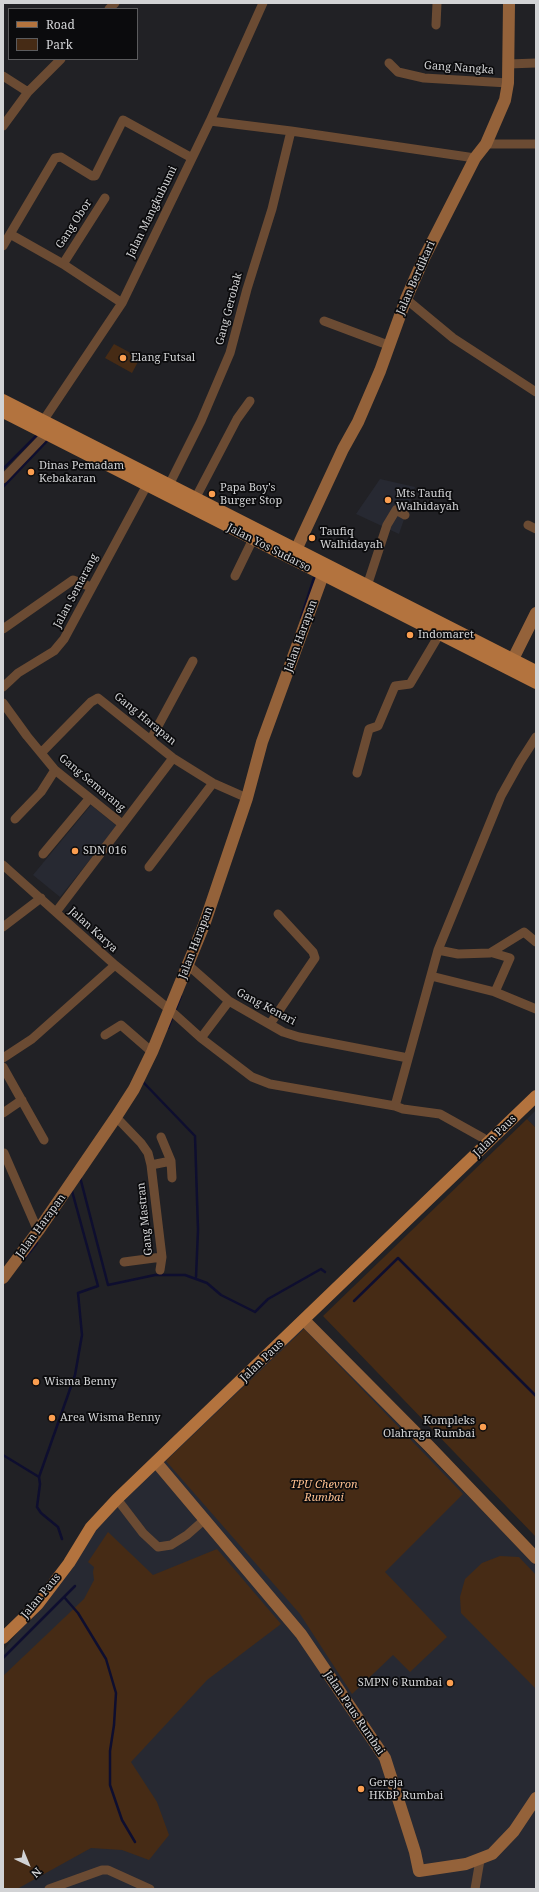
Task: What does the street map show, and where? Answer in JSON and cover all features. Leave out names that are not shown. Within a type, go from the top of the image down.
[{"type":"main road","name":"Jalan Yos Sudarso","points":[[3,400],[196,499],[234,524],[253,539],[439,635],[536,683]]},
{"type":"main road","name":"Jalan Yos Sudarso","points":[[3,412],[147,485],[296,550],[536,671]]},
{"type":"main road","name":"Jalan Paus","points":[[3,1638],[38,1604],[69,1563],[91,1527],[117,1499],[536,1087]]},
{"type":"main road","name":"Jalan Paus","points":[[3,1628],[32,1599],[66,1553],[86,1521],[113,1491],[302,1318],[536,1096]]},
{"type":"street","name":"Jalan Mangkubumi","points":[[43,421],[122,303],[210,122],[263,3]]},
{"type":"street","points":[[436,25],[437,3]]},
{"type":"street","name":"Jalan Berdikari","points":[[296,550],[343,449],[358,422],[380,371],[388,345],[406,299],[424,258],[475,158],[486,144],[505,100],[508,83],[509,3]]},
{"type":"street","points":[[3,126],[28,92],[60,60]]},
{"type":"street","name":"Gang Nangka","points":[[390,63],[398,72],[424,78],[508,83]]},
{"type":"street","points":[[508,64],[536,64]]},
{"type":"street","points":[[3,76],[28,92]]},
{"type":"street","points":[[3,246],[55,158],[61,157],[92,176],[95,176],[123,120],[192,158]]},
{"type":"street","points":[[210,122],[291,131],[475,158]]},
{"type":"street","name":"Gang Gerobak","points":[[169,485],[201,421],[230,353],[246,289],[272,209],[291,131]]},
{"type":"street","points":[[486,144],[536,144]]},
{"type":"street","name":"Gang Obor","points":[[63,264],[105,198]]},
{"type":"street","points":[[10,234],[63,264],[122,303]]},
{"type":"street","points":[[406,299],[453,338],[536,392]]},
{"type":"street","points":[[324,321],[388,345]]},
{"type":"street","points":[[196,499],[237,419],[250,402]]},
{"type":"street","points":[[3,479],[46,433]]},
{"type":"street","name":"Jalan Semarang","points":[[3,687],[18,673],[54,651],[76,618],[147,485]]},
{"type":"street","points":[[367,586],[387,526],[396,510],[405,515]]},
{"type":"street","points":[[235,576],[253,539]]},
{"type":"street","name":"Jalan Harapan","points":[[3,1278],[75,1185],[134,1089],[171,1011],[191,967],[262,742],[323,575]]},
{"type":"street","points":[[3,629],[73,580],[92,587]]},
{"type":"street","points":[[513,659],[536,613]]},
{"type":"street","points":[[357,773],[369,729],[378,726],[395,686],[410,684],[439,635]]},
{"type":"street","points":[[150,739],[194,661]]},
{"type":"street","name":"Gang Harapan","points":[[41,753],[96,698],[102,699],[173,758],[213,783],[232,790],[245,797]]},
{"type":"street","name":"Gang Semarang","points":[[3,703],[55,770],[89,799],[122,824]]},
{"type":"street","points":[[395,1106],[438,950],[500,796],[536,737]]},
{"type":"street","name":"Gang Semarang","points":[[56,912],[173,758]]},
{"type":"street","points":[[15,819],[41,792],[55,770]]},
{"type":"street","points":[[149,867],[213,783]]},
{"type":"street","points":[[43,854],[89,799]]},
{"type":"street","name":"Jalan Karya","points":[[3,865],[115,965],[201,1038],[252,1077],[270,1084],[395,1106],[403,1109],[440,1114],[484,1138]]},
{"type":"street","points":[[3,927],[41,898]]},
{"type":"street","points":[[270,1024],[314,958],[313,952],[278,914]]},
{"type":"street","points":[[493,952],[522,932],[526,933],[536,942]]},
{"type":"street","points":[[438,950],[458,954],[493,952],[510,958],[495,992]]},
{"type":"street","points":[[3,1058],[32,1039],[115,965]]},
{"type":"street","name":"Gang Kenari","points":[[191,967],[229,1001],[283,1032],[299,1037],[408,1058]]},
{"type":"street","points":[[430,976],[495,992],[536,1009]]},
{"type":"street","points":[[201,1038],[229,1001]]},
{"type":"street","points":[[105,1035],[121,1025],[152,1052]]},
{"type":"street","points":[[3,1067],[44,1140]]},
{"type":"street","points":[[3,1113],[22,1100]]},
{"type":"street","name":"Gang Mastran","points":[[116,1117],[141,1143],[148,1154],[151,1165],[162,1257],[160,1270]]},
{"type":"street","points":[[161,1137],[171,1162],[172,1178]]},
{"type":"street","points":[[4,1153],[38,1231]]},
{"type":"street","points":[[151,1165],[171,1162]]},
{"type":"street","points":[[124,1262],[162,1257]]},
{"type":"street","points":[[302,1318],[429,1446],[536,1558]]},
{"type":"street","name":"Jalan Paus Rumbai","points":[[156,1462],[301,1634],[385,1758],[415,1852],[419,1871],[443,1868],[480,1860],[492,1854],[510,1835],[536,1798]]},
{"type":"street","points":[[117,1499],[143,1533],[158,1547],[170,1545],[187,1534],[204,1520]]},
{"type":"street","points":[[475,1889],[480,1860]]},
{"type":"street","points":[[49,1889],[102,1870],[108,1870],[150,1889]]},
{"type":"shaded area","name":"Mts Taufiq Walhidayah","points":[[380,479],[415,487],[399,534],[356,514]]},
{"type":"shaded area","name":"SDN 016","points":[[91,805],[117,826],[60,897],[33,875]]},
{"type":"shaded area","points":[[536,1110],[536,1128],[527,1119]]},
{"type":"shaded area","points":[[303,1326],[536,1566],[536,1889],[3,1889],[3,1651],[51,1590],[90,1528]]},
{"type":"green space","name":"Elang Futsal","points":[[114,344],[140,358],[132,373],[105,358]]},
{"type":"green space","name":"Kompleks Olahraga Rumbai","points":[[527,1119],[536,1128],[536,1537],[323,1316]]},
{"type":"green space","name":"TPU Chevron Rumbai","points":[[304,1329],[463,1494],[385,1572],[447,1637],[410,1672],[393,1655],[352,1694],[300,1614],[166,1461]]},
{"type":"green space","points":[[108,1532],[153,1575],[217,1549],[281,1624],[207,1680],[131,1762],[157,1802],[169,1835],[149,1860],[122,1850],[91,1848],[17,1889],[3,1889],[3,1676],[84,1599],[94,1580],[94,1567],[88,1562]]},
{"type":"green space","points":[[500,1556],[519,1557],[536,1575],[536,1689],[461,1613],[460,1597],[465,1579],[482,1563]]},
{"type":"waterway","points":[[3,469],[38,434]]},
{"type":"waterway","points":[[3,487],[49,439]]},
{"type":"waterway","points":[[301,618],[314,578]]},
{"type":"waterway","points":[[175,1011],[181,996]]},
{"type":"waterway","points":[[168,1028],[173,1016]]},
{"type":"waterway","points":[[143,1082],[195,1136],[198,1230],[196,1277]]},
{"type":"waterway","points":[[80,1177],[108,1285],[155,1275],[185,1275],[207,1283],[221,1295],[255,1312],[268,1299],[321,1269],[325,1272]]},
{"type":"waterway","points":[[62,1539],[58,1527],[41,1513],[37,1507],[40,1484],[39,1477],[75,1375],[82,1335],[78,1293],[98,1286],[72,1191]]},
{"type":"waterway","points":[[25,1258],[37,1243]]},
{"type":"waterway","points":[[354,1301],[398,1258],[536,1396]]},
{"type":"waterway","points":[[3,1455],[39,1477]]},
{"type":"waterway","points":[[3,1658],[75,1586]]},
{"type":"waterway","points":[[64,1597],[78,1613],[106,1659],[116,1693],[114,1725],[110,1751],[110,1785],[122,1820],[135,1842]]},
{"type":"place","name":"Elang Futsal","points":[[123,358]]},
{"type":"place","name":"Dinas Pemadam Kebakaran","points":[[31,472]]},
{"type":"place","name":"Papa Boy's Burger Stop","points":[[212,494]]},
{"type":"place","name":"Mts Taufiq Walhidayah","points":[[388,500]]},
{"type":"place","name":"Taufiq Walhidayah","points":[[312,538]]},
{"type":"place","name":"Indomaret","points":[[410,635]]},
{"type":"place","name":"SDN 016","points":[[75,851]]},
{"type":"place","name":"Wisma Benny","points":[[36,1382]]},
{"type":"place","name":"Area Wisma Benny","points":[[52,1418]]},
{"type":"place","name":"Kompleks Olahraga Rumbai","points":[[483,1427]]},
{"type":"place","name":"SMPN 6 Rumbai","points":[[450,1683]]},
{"type":"place","name":"Gereja HKBP Rumbai","points":[[361,1789]]}]
